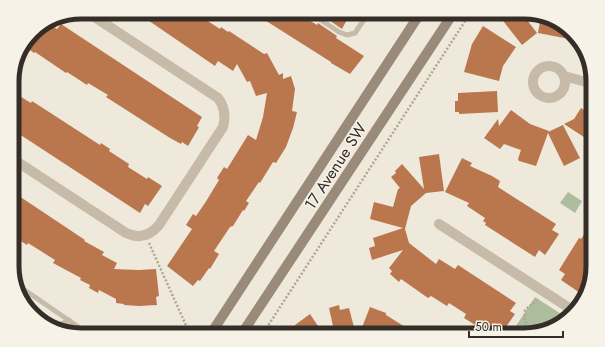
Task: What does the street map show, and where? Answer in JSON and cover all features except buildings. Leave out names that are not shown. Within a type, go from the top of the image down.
[{"type":"main road","name":"17 Avenue SW","points":[[215,328],[416,19]]},
{"type":"main road","name":"17 Avenue SW","points":[[246,328],[449,19]]},
{"type":"street","points":[[19,163],[126,233],[139,237],[146,236],[155,230],[159,225],[223,127],[225,121],[224,109],[222,103],[213,94],[98,19]]},
{"type":"street","points":[[104,23],[107,19]]},
{"type":"street","points":[[564,76],[586,82]]},
{"type":"street","points":[[439,224],[570,308]]},
{"type":"lane","points":[[320,19],[339,32],[347,35],[356,33],[365,19]]},
{"type":"lane","points":[[23,289],[80,328]]},
{"type":"lane","points":[[61,324],[69,320]]},
{"type":"path","points":[[267,328],[466,19]]},
{"type":"path","points":[[146,236],[186,328]]},
{"type":"path","points":[[529,328],[525,321],[525,310],[537,300],[543,291]]},
{"type":"green space","points":[[568,192],[582,201],[575,213],[560,203]]},
{"type":"green space","points":[[535,297],[563,315],[544,325],[528,328],[515,328]]}]
